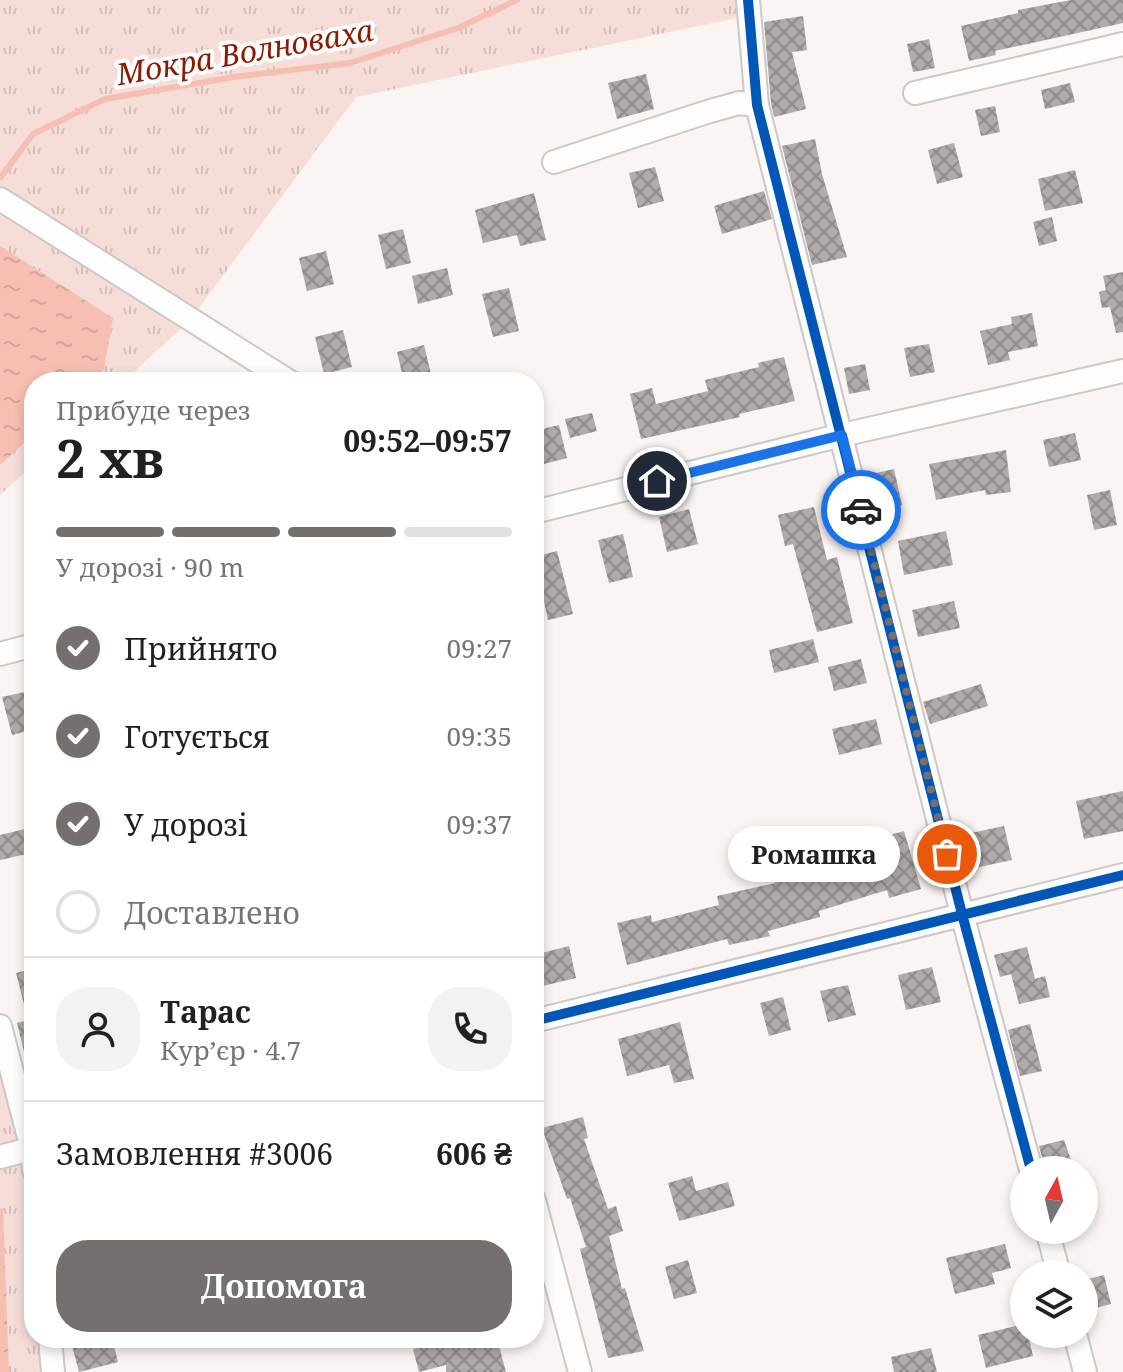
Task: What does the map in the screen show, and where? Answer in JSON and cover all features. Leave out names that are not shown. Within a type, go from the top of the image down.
[{"type":"street","points":[[748,0],[757,105],[962,914],[1027,1156]]},
{"type":"street","points":[[915,93],[1123,44]]},
{"type":"street","points":[[554,162],[739,103],[757,105]]},
{"type":"street","points":[[0,199],[274,372]]},
{"type":"street","points":[[544,510],[842,435],[1123,371]]},
{"type":"street","points":[[0,654],[24,648]]},
{"type":"street","points":[[544,1018],[1123,875]]},
{"type":"street","points":[[0,1026],[24,1121]]},
{"type":"street","points":[[0,1157],[24,1156]]},
{"type":"street","points":[[544,1237],[580,1372]]},
{"type":"street","points":[[51,1348],[53,1372]]},
{"type":"street","points":[[1079,1348],[1085,1372]]},
{"type":"green space","points":[[0,0],[748,0],[747,16],[356,97],[189,321],[134,372],[24,372],[24,473],[0,495]]},
{"type":"green space","points":[[0,1056],[24,1136],[24,1348],[51,1348],[53,1372],[0,1372]]},
{"type":"water","points":[[0,246],[113,318],[101,372],[24,372],[24,443],[0,465]]},
{"type":"water","points":[[3,1208],[9,1372],[0,1372],[0,1209]]},
{"type":"building","points":[[1071,0],[1123,0],[1123,23],[995,51],[996,55],[969,61],[961,26],[1018,13],[1018,10]]},
{"type":"building","points":[[803,16],[807,50],[792,52],[806,109],[774,117],[764,22]]},
{"type":"building","points":[[929,39],[935,68],[913,72],[907,44]]},
{"type":"building","points":[[646,74],[654,109],[617,119],[608,83]]},
{"type":"building","points":[[1070,83],[1075,102],[1045,109],[1041,90]]},
{"type":"building","points":[[995,106],[1000,132],[981,136],[975,110]]},
{"type":"building","points":[[815,139],[822,174],[847,257],[812,265],[782,146]]},
{"type":"building","points":[[954,143],[963,177],[937,184],[928,150]]},
{"type":"building","points":[[655,167],[664,201],[638,208],[629,173]]},
{"type":"building","points":[[1075,170],[1083,203],[1045,211],[1038,179]]},
{"type":"building","points":[[764,191],[772,219],[722,234],[714,206]]},
{"type":"building","points":[[534,193],[546,240],[520,246],[517,235],[483,243],[475,210]]},
{"type":"building","points":[[1052,217],[1057,241],[1039,246],[1033,222]]},
{"type":"building","points":[[403,229],[411,263],[386,269],[378,235]]},
{"type":"building","points":[[326,251],[334,284],[307,291],[299,258]]},
{"type":"building","points":[[447,268],[453,295],[418,304],[412,276]]},
{"type":"building","points":[[1123,272],[1123,332],[1116,333],[1110,307],[1102,308],[1099,292],[1106,290],[1103,276]]},
{"type":"building","points":[[509,288],[519,331],[493,337],[482,294]]},
{"type":"building","points":[[1032,313],[1038,346],[1008,352],[1010,360],[988,365],[980,331],[1012,324],[1011,317]]},
{"type":"building","points":[[343,330],[352,367],[324,372],[315,337]]},
{"type":"building","points":[[929,344],[935,372],[910,377],[904,348]]},
{"type":"building","points":[[424,345],[431,372],[402,372],[397,352]]},
{"type":"building","points":[[784,357],[795,401],[641,439],[630,394],[652,388],[656,404],[708,391],[705,380],[759,367],[758,363]]},
{"type":"building","points":[[865,364],[870,390],[849,394],[844,368]]},
{"type":"building","points":[[592,413],[597,431],[570,438],[565,419]]},
{"type":"building","points":[[559,425],[567,458],[544,464],[544,429]]},
{"type":"building","points":[[1075,433],[1081,460],[1049,467],[1043,440]]},
{"type":"building","points":[[1006,450],[1011,492],[986,495],[985,490],[936,500],[929,464]]},
{"type":"building","points":[[894,469],[902,505],[879,510],[872,474]]},
{"type":"building","points":[[1110,490],[1117,525],[1094,530],[1087,495]]},
{"type":"building","points":[[814,507],[827,560],[837,557],[853,623],[817,632],[793,544],[785,546],[778,515]]},
{"type":"building","points":[[689,509],[698,544],[667,552],[659,517]]},
{"type":"building","points":[[946,531],[953,565],[904,575],[898,541]]},
{"type":"building","points":[[623,534],[633,577],[609,583],[598,540]]},
{"type":"building","points":[[557,551],[573,614],[548,620],[544,602],[544,554]]},
{"type":"building","points":[[954,601],[960,628],[918,637],[912,610]]},
{"type":"building","points":[[813,639],[819,662],[774,673],[769,650]]},
{"type":"building","points":[[861,659],[867,683],[834,691],[828,667]]},
{"type":"building","points":[[981,684],[988,706],[930,724],[923,702]]},
{"type":"building","points":[[24,692],[24,732],[12,735],[2,697]]},
{"type":"building","points":[[876,719],[882,744],[839,755],[832,729]]},
{"type":"building","points":[[1123,791],[1123,831],[1084,839],[1076,801]]},
{"type":"building","points":[[1004,826],[1012,860],[970,869],[962,835]]},
{"type":"building","points":[[24,829],[24,855],[0,860],[0,835]]},
{"type":"building","points":[[904,831],[921,889],[889,898],[887,890],[819,911],[820,917],[768,931],[770,936],[729,945],[727,939],[627,965],[617,923],[651,915],[652,922],[719,905],[717,896],[775,883],[773,876],[806,866],[809,874],[877,853],[873,840]]},
{"type":"building","points":[[569,946],[576,978],[544,986],[544,952]]},
{"type":"building","points":[[1027,947],[1035,979],[1045,976],[1050,997],[1019,1004],[1011,974],[1000,977],[994,955]]},
{"type":"building","points":[[932,967],[941,1002],[906,1010],[898,975]]},
{"type":"building","points":[[24,971],[24,1004],[16,973]]},
{"type":"building","points":[[848,985],[856,1015],[828,1022],[820,991]]},
{"type":"building","points":[[783,997],[791,1030],[769,1036],[760,1003]]},
{"type":"building","points":[[24,1021],[24,1052],[17,1023]]},
{"type":"building","points":[[680,1022],[694,1079],[674,1083],[669,1065],[627,1076],[618,1039]]},
{"type":"building","points":[[1030,1024],[1042,1071],[1020,1076],[1008,1030]]},
{"type":"building","points":[[583,1117],[588,1138],[584,1139],[608,1209],[616,1206],[623,1231],[609,1236],[622,1289],[625,1288],[644,1351],[608,1358],[580,1249],[586,1247],[544,1127]]},
{"type":"building","points":[[1064,1140],[1070,1156],[1042,1156],[1039,1146]]},
{"type":"building","points":[[692,1176],[696,1191],[728,1182],[735,1206],[679,1221],[668,1183]]},
{"type":"building","points":[[1005,1244],[1010,1268],[992,1273],[995,1284],[955,1294],[946,1258]]},
{"type":"building","points":[[688,1260],[697,1293],[674,1299],[665,1267]]},
{"type":"building","points":[[1104,1275],[1111,1304],[1098,1307],[1098,1276]]},
{"type":"building","points":[[1010,1327],[1010,1348],[1031,1348],[1033,1356],[986,1368],[978,1335]]},
{"type":"building","points":[[73,1348],[114,1348],[118,1362],[79,1372]]},
{"type":"building","points":[[500,1348],[506,1372],[446,1372],[446,1365],[419,1372],[413,1349]]},
{"type":"building","points":[[931,1348],[937,1372],[894,1372],[891,1357]]},
{"type":"waterway","name":"Мокра Волноваха","points":[[1,177],[33,134],[105,99],[234,77],[350,63],[458,28],[517,0]]},
{"type":"cycle path","points":[[748,0],[757,105],[962,914],[1027,1156]]},
{"type":"cycle path","points":[[544,1019],[1123,875]]},
{"type":"way so far","points":[[861,510],[947,854]]},
{"type":"place","name":"Ромашка","points":[[947,854]]},
{"type":"route","points":[[657,481],[842,435],[861,510]]}]
